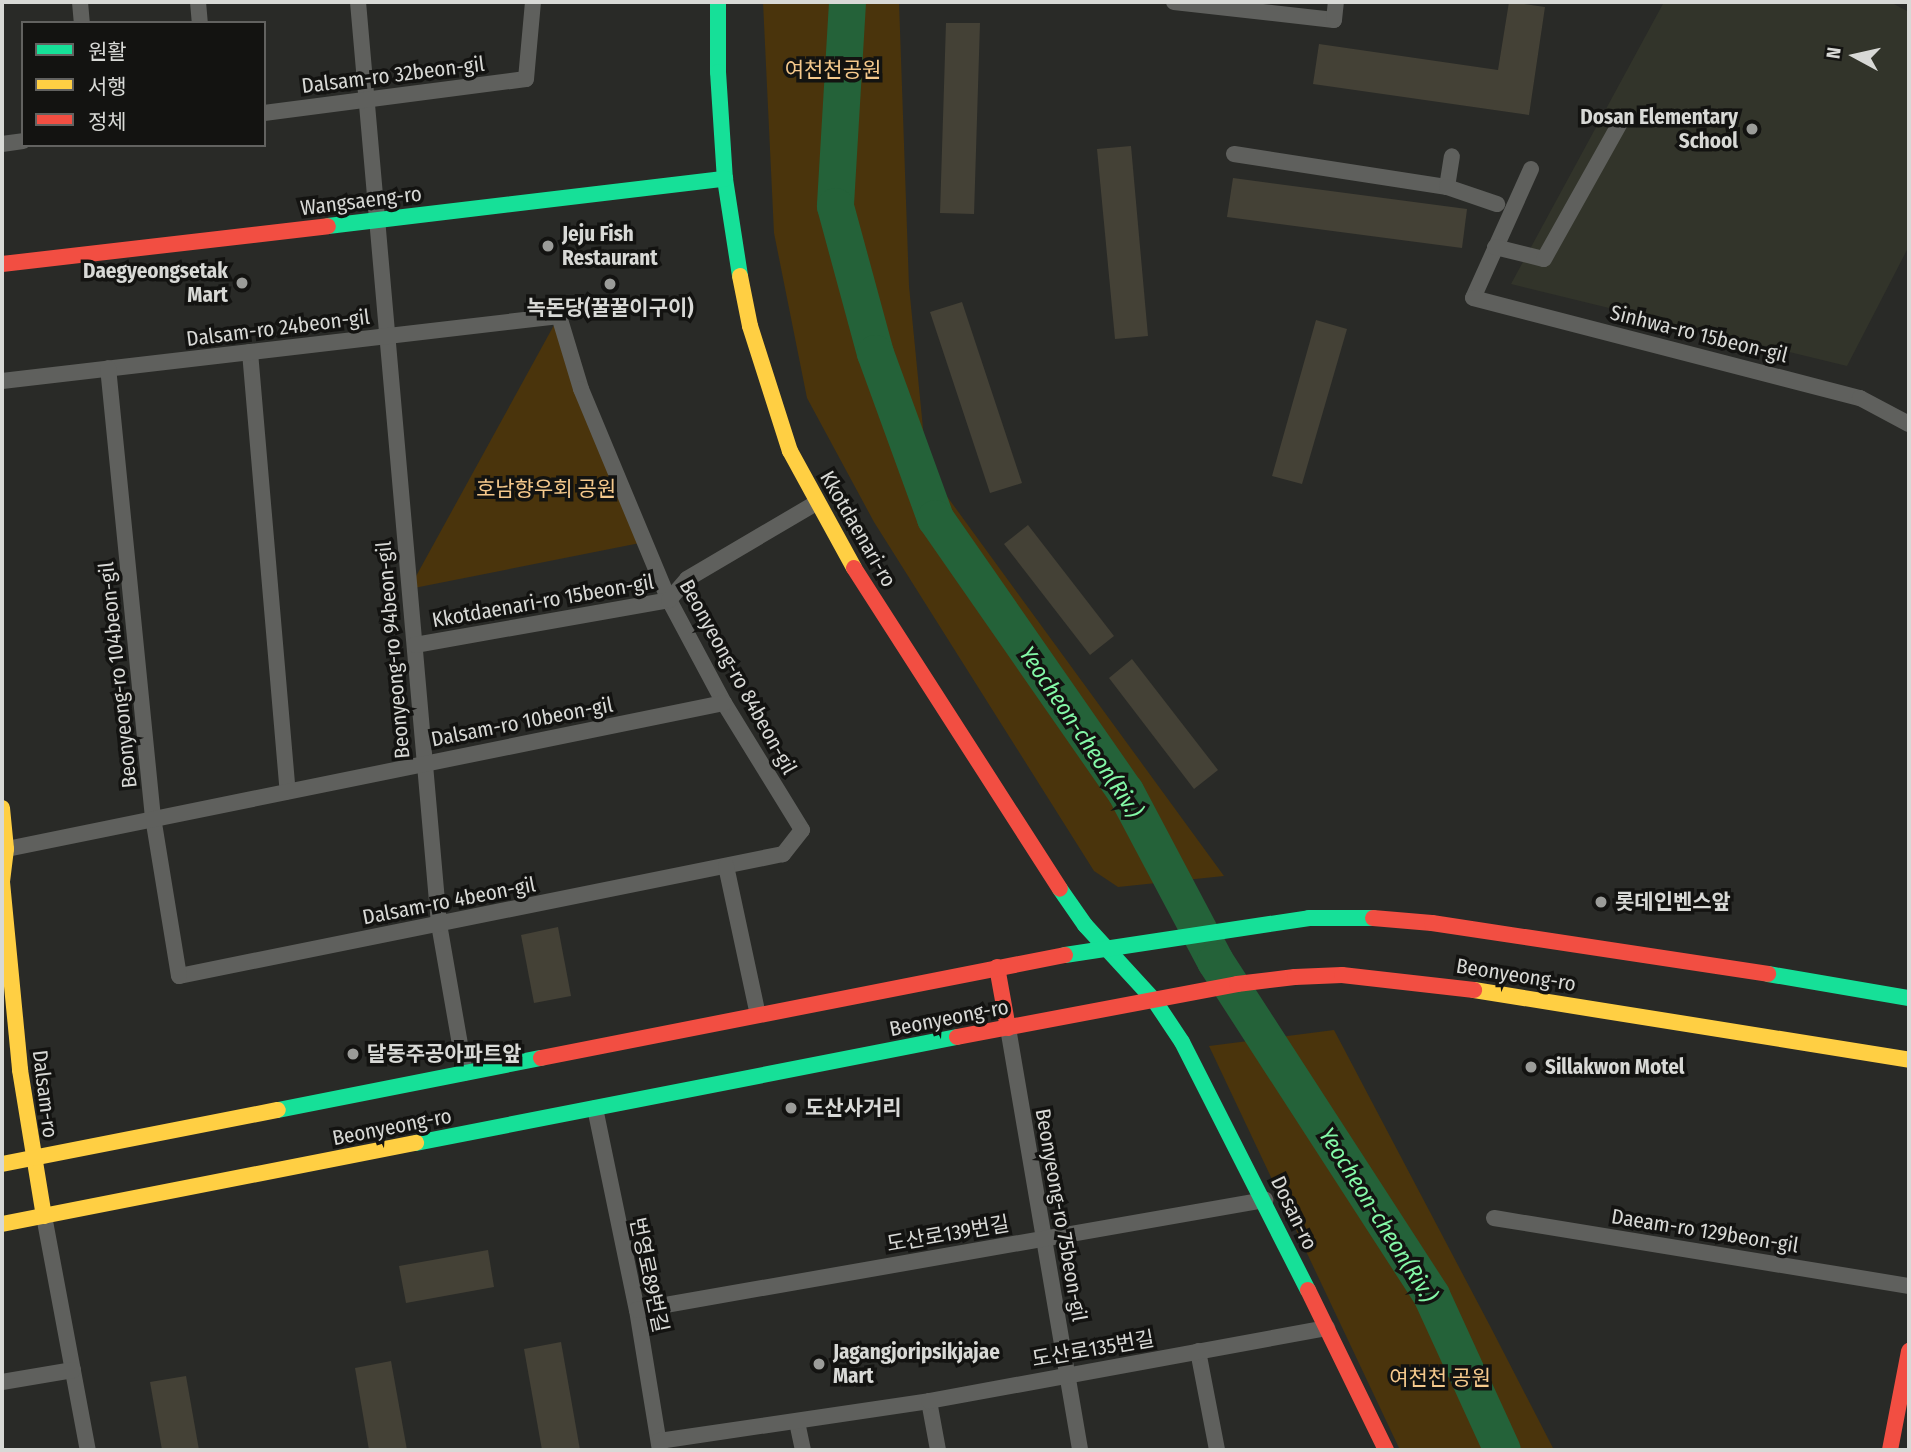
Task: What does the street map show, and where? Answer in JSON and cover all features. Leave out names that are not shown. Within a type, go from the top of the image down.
[{"type":"main road","name":"Kkotdaenari-ro","points":[[718,2],[718,72],[725,179],[750,326],[790,452],[850,562],[1068,901],[1105,948],[1154,1000]]},
{"type":"main road","name":"Wangsaeng-ro","points":[[2,264],[725,179]]},
{"type":"main road","name":"Dalsam-ro","points":[[2,808],[2,882],[20,1070],[44,1216]]},
{"type":"main road","name":"Beonyeong-ro","points":[[2,1164],[997,967],[1279,921],[1374,918],[1432,923],[1650,954],[1909,998]]},
{"type":"main road","points":[[997,967],[1007,1028]]},
{"type":"main road","name":"Beonyeong-ro","points":[[2,1224],[1007,1028],[1295,977],[1342,975],[1424,982],[1909,1060]]},
{"type":"main road","name":"Dosan-ro","points":[[1154,1000],[1182,1042],[1265,1200],[1386,1450]]},
{"type":"main road","points":[[1890,1450],[1909,1352]]},
{"type":"street","points":[[80,2],[82,21]]},
{"type":"street","points":[[198,2],[200,21]]},
{"type":"street","name":"Beonyeong-ro 94beon-gil","points":[[358,2],[439,924],[465,1073]]},
{"type":"street","name":"Dalsam-ro 32beon-gil","points":[[266,113],[526,79],[533,2]]},
{"type":"street","points":[[1174,2],[1335,20],[1338,3]]},
{"type":"street","points":[[1531,169],[1495,247],[1544,260],[1620,124]]},
{"type":"street","points":[[2,144],[21,141]]},
{"type":"street","points":[[1234,154],[1447,187],[1497,204]]},
{"type":"street","points":[[1447,187],[1452,156]]},
{"type":"street","name":"Sinhwa-ro 15beon-gil","points":[[1495,247],[1473,298],[1860,398],[1909,424]]},
{"type":"street","name":"Dalsam-ro 24beon-gil","points":[[2,381],[559,316]]},
{"type":"street","name":"Beonyeong-ro 84beon-gil","points":[[559,316],[581,389],[668,600],[724,703],[802,830],[783,854],[726,866]]},
{"type":"street","points":[[250,352],[288,791]]},
{"type":"street","name":"Beonyeong-ro 104beon-gil","points":[[108,368],[153,818],[179,976]]},
{"type":"street","name":"Kkotdaenari-ro 15beon-gil","points":[[415,645],[668,600],[687,579],[816,503]]},
{"type":"street","name":"Dalsam-ro 10beon-gil","points":[[4,850],[724,703]]},
{"type":"street","points":[[726,866],[758,1015]]},
{"type":"street","name":"Dalsam-ro 4beon-gil","points":[[179,976],[726,866]]},
{"type":"street","name":"Beonyeong-ro 75beon-gil","points":[[1007,1028],[1080,1450]]},
{"type":"street","name":"번영로89번길","points":[[595,1108],[637,1310],[659,1446]]},
{"type":"street","name":"도산로139번길","points":[[637,1310],[1265,1200]]},
{"type":"street","points":[[44,1216],[88,1450]]},
{"type":"street","name":"Daeam-ro 129beon-gil","points":[[1494,1218],[1909,1286]]},
{"type":"street","name":"도산로135번길","points":[[659,1446],[929,1401],[1327,1328]]},
{"type":"street","points":[[1198,1352],[1217,1450]]},
{"type":"street","points":[[2,1382],[73,1370]]},
{"type":"street","points":[[929,1401],[938,1450]]},
{"type":"street","points":[[797,1422],[803,1450]]},
{"type":"shaded area","name":"Dosan Elementary School","points":[[1664,2],[1890,2],[1909,12],[1909,246],[1847,366],[1511,284]]},
{"type":"green space","name":"여천천공원","points":[[763,2],[899,2],[909,286],[927,469],[1224,876],[1118,887],[1094,871],[874,522],[807,398],[774,233]]},
{"type":"green space","name":"호남향우회 공원","points":[[559,316],[645,542],[409,589]]},
{"type":"green space","name":"여천천 공원","points":[[1334,1030],[1554,1450],[1400,1450],[1209,1046]]},
{"type":"building","points":[[1509,2],[1545,7],[1529,115],[1313,84],[1319,44],[1498,70]]},
{"type":"building","points":[[946,23],[980,23],[974,214],[940,213]]},
{"type":"building","points":[[1131,146],[1148,336],[1115,339],[1097,149]]},
{"type":"building","points":[[1233,178],[1467,209],[1462,248],[1227,217]]},
{"type":"building","points":[[962,302],[1022,483],[990,493],[930,312]]},
{"type":"building","points":[[1316,320],[1347,329],[1302,484],[1272,476]]},
{"type":"building","points":[[1028,525],[1114,636],[1090,655],[1004,544]]},
{"type":"building","points":[[1132,659],[1218,770],[1194,789],[1109,678]]},
{"type":"building","points":[[558,927],[571,996],[534,1003],[521,935]]},
{"type":"building","points":[[488,1250],[494,1287],[406,1303],[399,1266]]},
{"type":"building","points":[[561,1342],[580,1450],[542,1450],[524,1349]]},
{"type":"building","points":[[391,1361],[407,1450],[369,1450],[355,1368]]},
{"type":"building","points":[[186,1376],[199,1450],[162,1450],[150,1382]]},
{"type":"waterway","name":"Yeocheon-cheon(Riv.)","points":[[847,2],[835,206],[875,353],[935,518],[1125,791],[1215,961],[1431,1295],[1502,1450]]},
{"type":"traffic: fast","points":[[718,2],[718,72],[725,179],[740,276]]},
{"type":"traffic: fast","points":[[328,226],[725,179]]},
{"type":"traffic: fast","points":[[1060,889],[1085,925],[1154,1000],[1182,1042],[1308,1290]]},
{"type":"traffic: fast","points":[[1065,955],[1309,918],[1373,918]]},
{"type":"traffic: fast","points":[[1768,974],[1909,998]]},
{"type":"traffic: fast","points":[[416,1143],[957,1037]]},
{"type":"traffic: fast","points":[[278,1110],[541,1058]]},
{"type":"traffic: slow","points":[[740,276],[750,326],[790,451],[854,568]]},
{"type":"traffic: slow","points":[[2,808],[6,849],[2,882],[20,1070],[44,1216]]},
{"type":"traffic: slow","points":[[1474,990],[1909,1060]]},
{"type":"traffic: slow","points":[[2,1164],[278,1110]]},
{"type":"traffic: slow","points":[[2,1224],[416,1143]]},
{"type":"traffic: jam","points":[[2,264],[328,226]]},
{"type":"traffic: jam","points":[[854,568],[1060,889]]},
{"type":"traffic: jam","points":[[1373,918],[1432,923],[1768,974]]},
{"type":"traffic: jam","points":[[541,1058],[1065,955]]},
{"type":"traffic: jam","points":[[997,967],[1008,1028]]},
{"type":"traffic: jam","points":[[957,1037],[1237,984],[1295,977],[1342,975],[1474,990]]},
{"type":"traffic: jam","points":[[1308,1290],[1386,1450]]},
{"type":"traffic: jam","points":[[1890,1450],[1909,1351]]},
{"type":"place","name":"Dosan Elementary School","points":[[1752,129]]},
{"type":"place","name":"Jeju Fish Restaurant","points":[[548,246]]},
{"type":"place","name":"Daegyeongsetak Mart","points":[[242,283]]},
{"type":"place","name":"녹돈당(꿀꿀이구이)","points":[[610,284]]},
{"type":"place","name":"롯데인벤스앞","points":[[1601,902]]},
{"type":"place","name":"달동주공아파트앞","points":[[353,1054]]},
{"type":"place","name":"Sillakwon Motel","points":[[1531,1067]]},
{"type":"place","name":"도산사거리","points":[[791,1108]]},
{"type":"place","name":"Jagangjoripsikjajae Mart","points":[[819,1364]]}]
